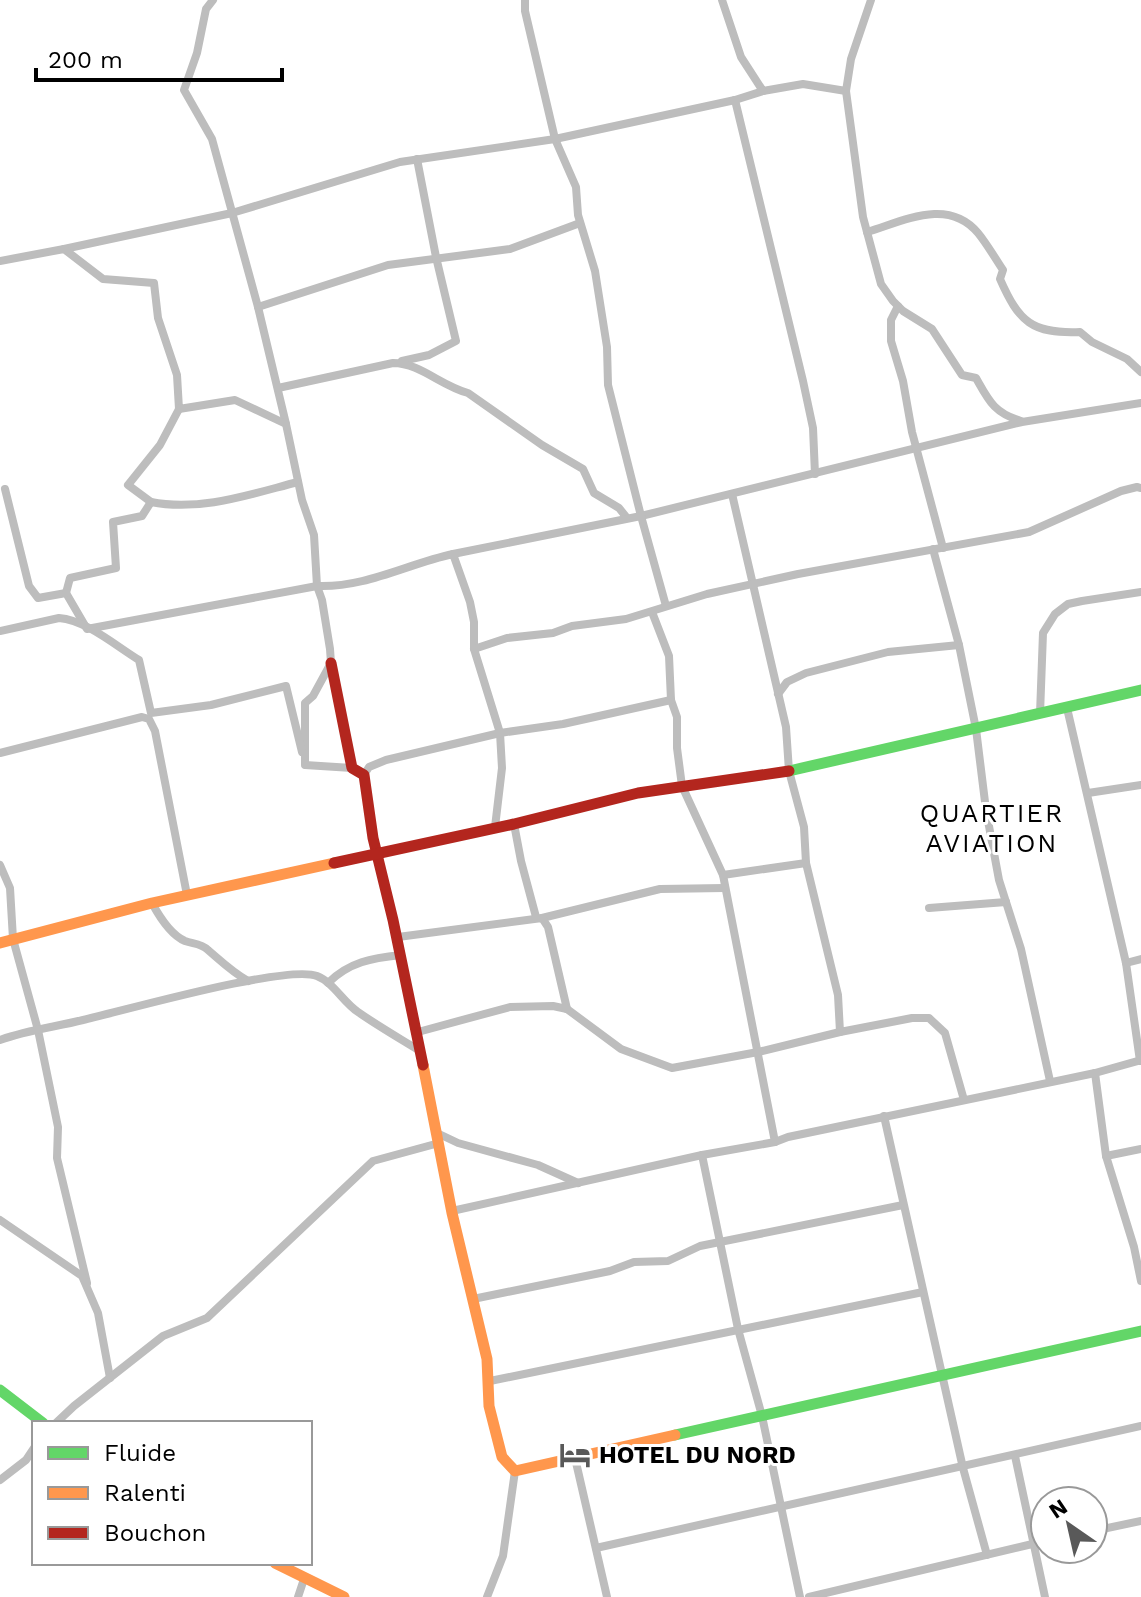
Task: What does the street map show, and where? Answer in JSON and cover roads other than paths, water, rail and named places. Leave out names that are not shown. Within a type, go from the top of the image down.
[{"type":"main road","points":[[331,663],[352,768],[364,775],[374,854],[398,937],[452,1211],[490,1381],[489,1406],[503,1462],[515,1471],[1141,1331]]},
{"type":"main road","points":[[0,943],[152,903],[514,824],[638,793],[789,771],[1141,690]]},
{"type":"main road","points":[[0,1390],[40,1421]]},
{"type":"main road","points":[[279,1565],[344,1597]]},
{"type":"street","points":[[213,0],[206,9],[197,53],[184,90],[212,139],[258,307],[298,482],[314,535],[317,586],[322,600],[331,663],[313,696],[305,703],[305,765]]},
{"type":"street","points":[[525,0],[555,139],[576,187],[580,223],[595,271],[605,332],[608,385],[666,606]]},
{"type":"street","points":[[722,0],[741,57],[763,91]]},
{"type":"street","points":[[871,0],[851,59],[846,91],[867,232],[881,284],[898,306],[932,329],[962,375],[976,378],[991,404],[1004,416],[1022,422]]},
{"type":"street","points":[[0,261],[232,213],[400,162],[555,139],[803,84],[846,91]]},
{"type":"street","points":[[735,100],[803,381],[813,428],[815,474]]},
{"type":"street","points":[[278,388],[429,355],[456,341],[417,159]]},
{"type":"street","points":[[867,232],[943,212],[960,218],[977,231],[1003,270],[1000,279],[1008,298],[1027,323],[1054,333],[1080,332],[1092,342],[1127,359],[1141,372]]},
{"type":"street","points":[[258,307],[388,265],[510,249],[580,223]]},
{"type":"street","points":[[64,249],[103,279],[154,283],[158,318],[177,375],[179,409],[160,445],[128,485],[151,502],[171,506],[191,502],[212,504],[298,482]]},
{"type":"street","points":[[898,306],[891,320],[891,341],[903,381],[976,729],[999,880],[1021,949],[1050,1081]]},
{"type":"street","points":[[393,363],[408,363],[468,393],[542,445],[583,469],[594,493],[619,508],[627,518]]},
{"type":"street","points":[[179,409],[235,400],[286,424]]},
{"type":"street","points":[[87,629],[317,586],[337,587],[366,581],[453,554],[641,516],[1022,422],[1141,403]]},
{"type":"street","points":[[474,649],[507,638],[626,619],[751,585],[1029,532],[1121,491],[1141,488]]},
{"type":"street","points":[[5,489],[29,586],[38,598],[66,593]]},
{"type":"street","points":[[732,494],[786,727],[789,771],[804,827],[806,863],[838,995],[840,1032]]},
{"type":"street","points":[[87,629],[66,593],[70,578],[116,568],[113,522],[142,516],[151,502]]},
{"type":"street","points":[[453,554],[470,602],[474,649],[500,733],[502,768],[495,827]]},
{"type":"street","points":[[1040,714],[1043,633],[1055,614],[1068,604],[1141,592]]},
{"type":"street","points":[[652,612],[669,656],[682,786],[723,875],[775,1142]]},
{"type":"street","points":[[0,631],[59,618],[69,619],[139,660],[151,713],[211,705],[286,686],[305,765]]},
{"type":"street","points":[[778,694],[787,682],[806,673],[888,652],[959,645]]},
{"type":"street","points":[[364,775],[369,767],[386,760],[500,733],[563,724],[671,700]]},
{"type":"street","points":[[452,1211],[1095,1073],[1140,1060],[1126,963],[1067,708]]},
{"type":"street","points":[[0,753],[142,717],[149,719],[155,731],[187,895]]},
{"type":"street","points":[[305,765],[352,768]]},
{"type":"street","points":[[1088,793],[1141,785]]},
{"type":"street","points":[[514,824],[539,917],[548,927],[567,1009]]},
{"type":"street","points":[[723,875],[806,863]]},
{"type":"street","points":[[0,865],[10,888],[13,939],[38,1030],[58,1127],[57,1158],[87,1283],[98,1313],[110,1378]]},
{"type":"street","points":[[398,937],[539,917],[660,889],[724,888]]},
{"type":"street","points":[[929,908],[1006,902]]},
{"type":"street","points":[[152,903],[175,934],[184,941],[208,949],[227,970],[248,982]]},
{"type":"street","points":[[328,983],[358,961],[401,955]]},
{"type":"street","points":[[1126,963],[1141,959]]},
{"type":"street","points":[[0,1040],[248,982],[302,973],[316,975],[358,1012],[421,1051]]},
{"type":"street","points":[[418,1032],[520,1006],[545,1005],[567,1009],[621,1049],[672,1068],[840,1032],[912,1018],[929,1018],[945,1033],[964,1100]]},
{"type":"street","points":[[1095,1073],[1106,1156],[1137,1246],[1141,1281]]},
{"type":"street","points":[[884,1116],[963,1468],[987,1555]]},
{"type":"street","points":[[58,1421],[163,1336],[207,1318],[373,1161],[438,1138],[538,1165],[578,1183]]},
{"type":"street","points":[[1106,1156],[1141,1149]]},
{"type":"street","points":[[702,1155],[738,1329],[762,1416],[800,1597]]},
{"type":"street","points":[[473,1299],[610,1271],[634,1262],[668,1261],[700,1246],[903,1205]]},
{"type":"street","points":[[0,1220],[77,1271],[87,1283]]},
{"type":"street","points":[[490,1381],[923,1292]]},
{"type":"street","points":[[596,1548],[1141,1426]]},
{"type":"street","points":[[0,1480],[26,1460],[32,1451]]},
{"type":"street","points":[[1015,1456],[1029,1521]]},
{"type":"street","points":[[575,1458],[607,1597]]},
{"type":"street","points":[[487,1597],[503,1556],[515,1471]]},
{"type":"street","points":[[1109,1528],[1141,1521]]},
{"type":"street","points":[[809,1597],[1029,1545]]},
{"type":"street","points":[[1038,1565],[1045,1597]]},
{"type":"street","points":[[298,1597],[304,1579]]},
{"type":"place","name":"HOTEL DU NORD","points":[[575,1455]]},
{"type":"district","name":"QUARTIER AVIATION","points":[[992,828]]}]
